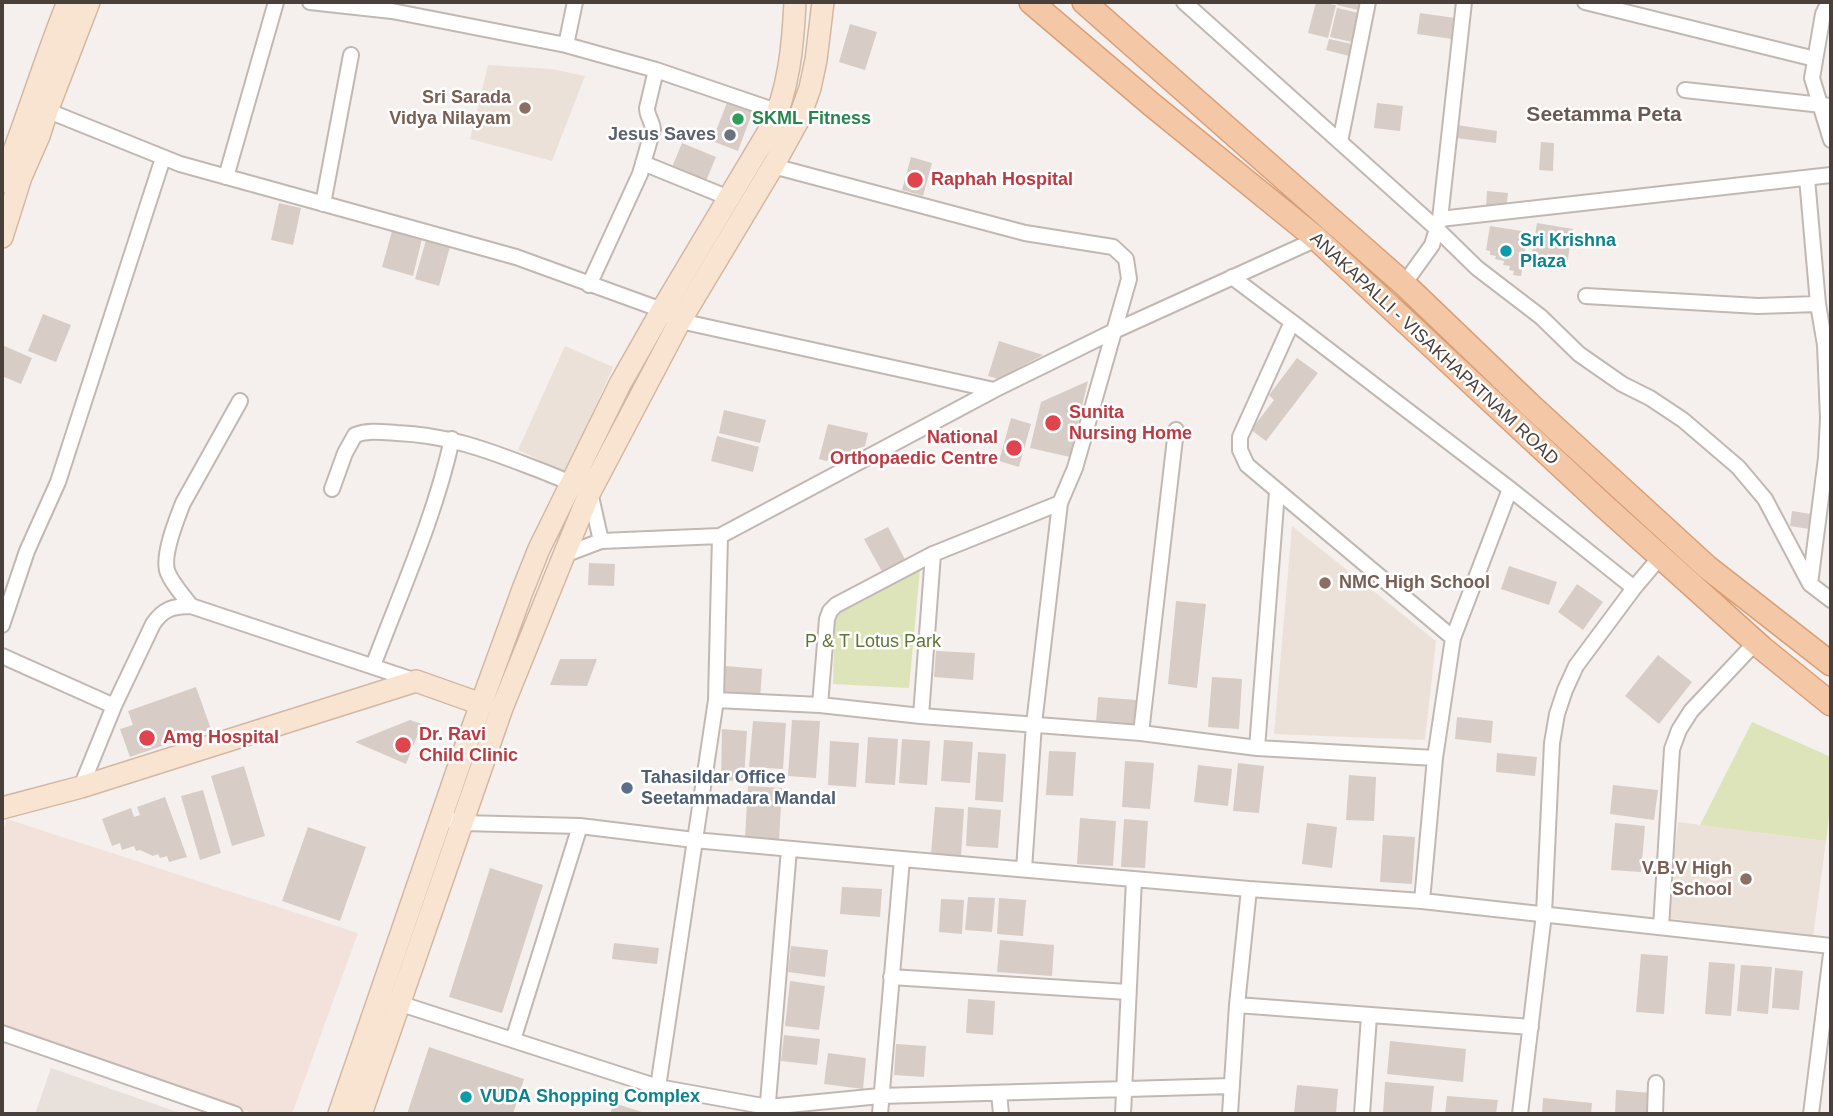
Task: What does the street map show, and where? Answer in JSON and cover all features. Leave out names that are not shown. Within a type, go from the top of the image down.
[{"type":"main road","points":[[2,237],[21,177],[39,136],[39,108],[54,36],[68,2]]},
{"type":"main road","points":[[2,182],[89,2]]},
{"type":"main road","points":[[671,316],[773,166],[789,116],[785,90],[795,2]]},
{"type":"main road","points":[[452,820],[481,704],[531,569],[581,488],[729,198],[770,129],[789,116],[810,88],[823,2]]},
{"type":"main road","name":"ANAKAPALLI - VISAKHAPATNAM ROAD","points":[[1031,2],[1317,239],[1603,505],[1756,642],[1831,704]]},
{"type":"main road","name":"ANAKAPALLI - VISAKHAPATNAM ROAD","points":[[1084,2],[1404,284],[1706,567],[1831,664]]},
{"type":"main road","points":[[339,1114],[388,1000],[452,820],[502,708],[564,555],[581,488]]},
{"type":"main road","points":[[2,808],[81,787],[416,681],[481,704]]},
{"type":"main road","points":[[361,1114],[388,1000]]},
{"type":"street","points":[[226,177],[276,2]]},
{"type":"street","points":[[310,2],[392,11],[566,46],[656,70],[789,116]]},
{"type":"street","points":[[566,46],[575,2]]},
{"type":"street","points":[[1184,2],[1340,142],[1438,224],[1477,268],[1541,317],[1579,354],[1622,384],[1650,398],[1683,420],[1738,467],[1765,499],[1810,584],[1831,600]]},
{"type":"street","points":[[1340,142],[1368,2]]},
{"type":"street","points":[[1404,284],[1432,245],[1438,224],[1464,2]]},
{"type":"street","points":[[1585,2],[1815,59]]},
{"type":"street","points":[[1829,2],[1823,13],[1812,78],[1825,105],[1831,140]]},
{"type":"street","points":[[323,204],[351,55]]},
{"type":"street","points":[[589,285],[643,163],[653,129],[647,115],[656,70]]},
{"type":"street","points":[[1685,90],[1825,105]]},
{"type":"street","points":[[39,108],[163,158],[516,257],[671,316],[994,390]]},
{"type":"street","points":[[2,625],[27,551],[58,482],[163,158]]},
{"type":"street","points":[[643,163],[729,198]]},
{"type":"street","points":[[773,166],[1025,233],[1113,247],[1126,259],[1129,279],[1075,468],[1060,503],[1034,724],[1024,869]]},
{"type":"street","points":[[1438,224],[1831,175]]},
{"type":"street","points":[[1807,178],[1818,304],[1825,345],[1828,418],[1826,458],[1810,584]]},
{"type":"street","points":[[564,555],[601,541],[720,536],[994,390],[1112,332],[1317,239]]},
{"type":"street","points":[[1232,278],[1510,489],[1634,588]]},
{"type":"street","points":[[1586,296],[1758,306],[1818,304]]},
{"type":"street","points":[[1292,322],[1240,437],[1240,450],[1247,465],[1452,638]]},
{"type":"street","points":[[191,606],[167,572],[167,555],[183,503],[240,401]]},
{"type":"street","points":[[1141,733],[1176,430]]},
{"type":"street","points":[[332,489],[345,453],[355,435],[366,431],[415,433],[452,439],[488,450],[581,488],[601,541]]},
{"type":"street","points":[[373,666],[435,502],[452,439]]},
{"type":"street","points":[[1422,901],[1435,758],[1452,638],[1510,489]]},
{"type":"street","points":[[1257,748],[1277,492]]},
{"type":"street","points":[[820,705],[825,630],[830,611],[836,605],[933,554],[1060,503]]},
{"type":"street","points":[[658,1087],[716,700],[720,536]]},
{"type":"street","points":[[921,716],[933,554]]},
{"type":"street","points":[[1520,1114],[1544,914],[1552,743],[1557,715],[1564,690],[1576,666],[1661,556]]},
{"type":"street","points":[[81,787],[114,706],[159,615],[177,606],[191,606],[416,681]]},
{"type":"street","points":[[1661,927],[1672,749],[1679,730],[1691,711],[1756,642]]},
{"type":"street","points":[[2,656],[114,706]]},
{"type":"street","points":[[716,700],[820,705],[921,716],[1141,733],[1257,748],[1435,758]]},
{"type":"street","points":[[452,820],[580,826],[789,849],[1249,889],[1422,901],[1831,946]]},
{"type":"street","points":[[513,1040],[580,826]]},
{"type":"street","points":[[768,1110],[789,849]]},
{"type":"street","points":[[880,1114],[902,859]]},
{"type":"street","points":[[1124,1114],[1134,878]]},
{"type":"street","points":[[1230,1114],[1237,1005],[1249,889]]},
{"type":"street","points":[[1811,1114],[1831,954]]},
{"type":"street","points":[[891,977],[1128,992]]},
{"type":"street","points":[[388,1000],[658,1087],[768,1110],[880,1096],[1232,1086]]},
{"type":"street","points":[[1237,1005],[1531,1027]]},
{"type":"street","points":[[1362,1114],[1369,1016]]},
{"type":"street","points":[[2,1033],[235,1114]]},
{"type":"street","points":[[1654,1114],[1656,1083]]},
{"type":"street","points":[[999,1093],[1001,1114]]},
{"type":"shaded area","name":"Sri Sarada Vidya Nilayam","points":[[488,65],[552,69],[585,76],[552,161],[470,139]]},
{"type":"shaded area","points":[[565,346],[613,367],[566,472],[518,450]]},
{"type":"shaded area","name":"NMC High School","points":[[1292,526],[1436,641],[1425,740],[1274,734]]},
{"type":"shaded area","points":[[7,819],[358,933],[292,1114],[256,1114],[2,1029],[2,833]]},
{"type":"shaded area","name":"V.B.V High School","points":[[1678,822],[1826,841],[1813,937],[1666,918]]},
{"type":"shaded area","points":[[51,1068],[183,1114],[35,1114]]},
{"type":"green space","name":"P & T Lotus Park","points":[[920,569],[909,688],[833,684],[835,612]]},
{"type":"green space","points":[[1752,722],[1831,757],[1831,799],[1826,841],[1700,825]]},
{"type":"building","points":[[1316,2],[1336,5],[1328,38],[1308,33]]},
{"type":"building","points":[[1338,2],[1360,2],[1358,10],[1337,5]]},
{"type":"building","points":[[1337,8],[1359,13],[1352,42],[1330,37]]},
{"type":"building","points":[[1420,13],[1455,18],[1452,39],[1417,34]]},
{"type":"building","points":[[850,24],[877,32],[865,70],[839,62]]},
{"type":"building","points":[[1329,39],[1352,44],[1349,56],[1326,50]]},
{"type":"building","points":[[730,95],[755,105],[738,151],[712,141]]},
{"type":"building","points":[[1377,103],[1403,106],[1400,131],[1374,128]]},
{"type":"building","points":[[1457,125],[1497,131],[1496,143],[1456,138]]},
{"type":"building","points":[[1541,142],[1554,143],[1553,171],[1539,170]]},
{"type":"building","points":[[682,143],[716,157],[706,181],[672,167]]},
{"type":"building","points":[[911,157],[932,163],[923,196],[902,190]]},
{"type":"building","points":[[1487,191],[1508,193],[1506,209],[1486,207]]},
{"type":"building","points":[[279,203],[301,208],[293,245],[271,240]]},
{"type":"building","points":[[1537,223],[1573,229],[1566,270],[1530,265]]},
{"type":"building","name":"Sri Krishna Plaza","points":[[1490,226],[1528,232],[1521,276],[1513,275],[1514,271],[1509,270],[1510,266],[1503,265],[1504,261],[1495,259],[1496,256],[1490,255],[1490,251],[1486,250]]},
{"type":"building","points":[[392,231],[422,239],[413,276],[382,267]]},
{"type":"building","points":[[426,240],[450,247],[439,286],[415,279]]},
{"type":"building","points":[[43,314],[71,325],[56,362],[28,351]]},
{"type":"building","points":[[999,341],[1043,355],[998,379],[988,376]]},
{"type":"building","points":[[2,345],[32,358],[21,384],[2,376]]},
{"type":"building","points":[[1297,358],[1318,373],[1266,441],[1251,430],[1274,400],[1269,395]]},
{"type":"building","points":[[1088,381],[1070,457],[1030,448],[1041,402]]},
{"type":"building","points":[[724,410],[766,420],[760,443],[719,433]]},
{"type":"building","points":[[1011,418],[1031,424],[1019,467],[999,461]]},
{"type":"building","points":[[828,424],[868,433],[865,446],[826,461],[819,459]]},
{"type":"building","points":[[717,436],[759,447],[753,472],[711,461]]},
{"type":"building","points":[[1792,511],[1817,515],[1815,530],[1790,526]]},
{"type":"building","points":[[888,527],[908,565],[885,577],[864,539]]},
{"type":"building","points":[[589,563],[615,564],[614,586],[588,585]]},
{"type":"building","points":[[1509,566],[1557,582],[1549,605],[1501,589]]},
{"type":"building","points":[[1577,584],[1603,602],[1583,630],[1558,612]]},
{"type":"building","points":[[1176,601],[1206,604],[1197,688],[1168,684]]},
{"type":"building","points":[[936,651],[975,653],[973,680],[934,677]]},
{"type":"building","points":[[1658,655],[1692,682],[1659,724],[1625,696]]},
{"type":"building","points":[[560,659],[597,659],[587,686],[550,685]]},
{"type":"building","points":[[725,666],[762,669],[760,700],[723,698]]},
{"type":"building","points":[[1212,677],[1242,679],[1239,729],[1208,727]]},
{"type":"building","points":[[196,687],[211,729],[130,757],[120,729],[133,725],[128,711]]},
{"type":"building","points":[[1098,697],[1136,700],[1134,726],[1096,723]]},
{"type":"building","points":[[1457,717],[1493,721],[1491,743],[1455,739]]},
{"type":"building","points":[[410,720],[422,724],[406,764],[355,742]]},
{"type":"building","points":[[792,720],[820,721],[816,778],[788,776]]},
{"type":"building","points":[[753,721],[786,723],[783,769],[749,767]]},
{"type":"building","points":[[722,729],[747,731],[744,779],[721,782]]},
{"type":"building","points":[[868,737],[898,739],[895,785],[865,783]]},
{"type":"building","points":[[902,739],[930,741],[927,785],[899,783]]},
{"type":"building","points":[[944,740],[973,742],[970,783],[941,781]]},
{"type":"building","points":[[830,741],[859,743],[856,787],[828,785]]},
{"type":"building","points":[[1049,751],[1076,752],[1073,796],[1046,795]]},
{"type":"building","points":[[978,752],[1006,754],[1003,802],[975,800]]},
{"type":"building","points":[[1497,753],[1537,757],[1535,776],[1496,772]]},
{"type":"building","points":[[1125,761],[1154,763],[1150,809],[1122,807]]},
{"type":"building","points":[[1238,763],[1264,766],[1259,813],[1233,811]]},
{"type":"building","points":[[1198,765],[1232,769],[1228,806],[1194,802]]},
{"type":"building","points":[[244,766],[265,836],[232,846],[211,776]]},
{"type":"building","points":[[1349,775],[1376,777],[1374,821],[1346,820]]},
{"type":"building","points":[[1613,785],[1658,790],[1654,820],[1610,814]]},
{"type":"building","points":[[748,786],[782,788],[779,840],[745,837]]},
{"type":"building","points":[[203,790],[221,853],[200,860],[181,796]]},
{"type":"building","points":[[165,797],[187,857],[169,862],[167,856],[160,858],[158,854],[153,856],[136,851],[134,846],[122,850],[120,843],[112,846],[102,819],[131,808],[134,817],[140,815],[137,807]]},
{"type":"building","points":[[935,807],[964,809],[961,856],[931,854]]},
{"type":"building","points":[[968,807],[1001,810],[998,848],[966,846]]},
{"type":"building","points":[[1080,818],[1116,821],[1113,866],[1077,864]]},
{"type":"building","points":[[1124,819],[1148,821],[1145,868],[1121,867]]},
{"type":"building","points":[[1307,823],[1337,827],[1332,868],[1302,864]]},
{"type":"building","points":[[1615,823],[1645,826],[1641,872],[1611,870]]},
{"type":"building","points":[[308,827],[366,847],[340,921],[282,901]]},
{"type":"building","points":[[1383,835],[1415,837],[1412,884],[1380,882]]},
{"type":"building","points":[[490,868],[543,885],[502,1013],[449,997]]},
{"type":"building","points":[[842,887],[882,889],[880,917],[840,914]]},
{"type":"building","points":[[968,897],[995,898],[992,932],[965,930]]},
{"type":"building","points":[[999,898],[1026,900],[1023,936],[997,934]]},
{"type":"building","points":[[941,899],[964,900],[962,934],[939,932]]},
{"type":"building","points":[[1000,940],[1054,945],[1052,976],[997,972]]},
{"type":"building","points":[[614,943],[659,948],[657,964],[612,959]]},
{"type":"building","points":[[791,946],[828,950],[825,977],[788,972]]},
{"type":"building","points":[[1641,954],[1668,956],[1664,1014],[1636,1012]]},
{"type":"building","points":[[1709,962],[1735,964],[1731,1016],[1705,1014]]},
{"type":"building","points":[[1741,965],[1772,967],[1768,1014],[1737,1011]]},
{"type":"building","points":[[1775,968],[1803,971],[1799,1010],[1772,1008]]},
{"type":"building","points":[[790,981],[825,986],[819,1030],[785,1026]]},
{"type":"building","points":[[968,999],[995,1001],[993,1035],[966,1033]]},
{"type":"building","points":[[784,1035],[820,1039],[817,1065],[781,1061]]},
{"type":"building","points":[[1390,1041],[1466,1049],[1463,1082],[1387,1074]]},
{"type":"building","points":[[896,1044],[926,1046],[924,1077],[894,1075]]},
{"type":"building","name":"VUDA Shopping Complex","points":[[429,1047],[524,1079],[513,1114],[407,1114]]},
{"type":"building","points":[[828,1053],[866,1058],[863,1089],[824,1084]]},
{"type":"building","points":[[1385,1082],[1434,1086],[1431,1114],[1383,1114]]},
{"type":"building","points":[[1297,1085],[1338,1089],[1336,1114],[1294,1114]]},
{"type":"building","points":[[1616,1090],[1651,1093],[1650,1114],[1615,1114]]},
{"type":"building","points":[[1447,1096],[1498,1100],[1496,1114],[1445,1114]]},
{"type":"building","points":[[1543,1098],[1592,1103],[1591,1114],[1542,1114]]},
{"type":"building","points":[[614,1103],[648,1114],[610,1114]]},
{"type":"place","name":"Sri Sarada Vidya Nilayam","points":[[525,108]]},
{"type":"place","name":"SKML Fitness","points":[[738,119]]},
{"type":"place","name":"Jesus Saves","points":[[730,135]]},
{"type":"place","name":"Raphah Hospital","points":[[915,180]]},
{"type":"place","name":"Sri Krishna Plaza","points":[[1506,251]]},
{"type":"place","name":"Sunita Nursing Home","points":[[1053,423]]},
{"type":"place","name":"National Orthopaedic Centre","points":[[1014,448]]},
{"type":"place","name":"NMC High School","points":[[1325,583]]},
{"type":"place","name":"Amg Hospital","points":[[147,738]]},
{"type":"place","name":"Dr. Ravi Child Clinic","points":[[403,745]]},
{"type":"place","name":"Tahasildar Office Seetammadara Mandal","points":[[627,788]]},
{"type":"place","name":"V.B.V High School","points":[[1746,879]]},
{"type":"place","name":"VUDA Shopping Complex","points":[[466,1097]]},
{"type":"district","name":"Seetamma Peta","points":[[1604,115]]}]
